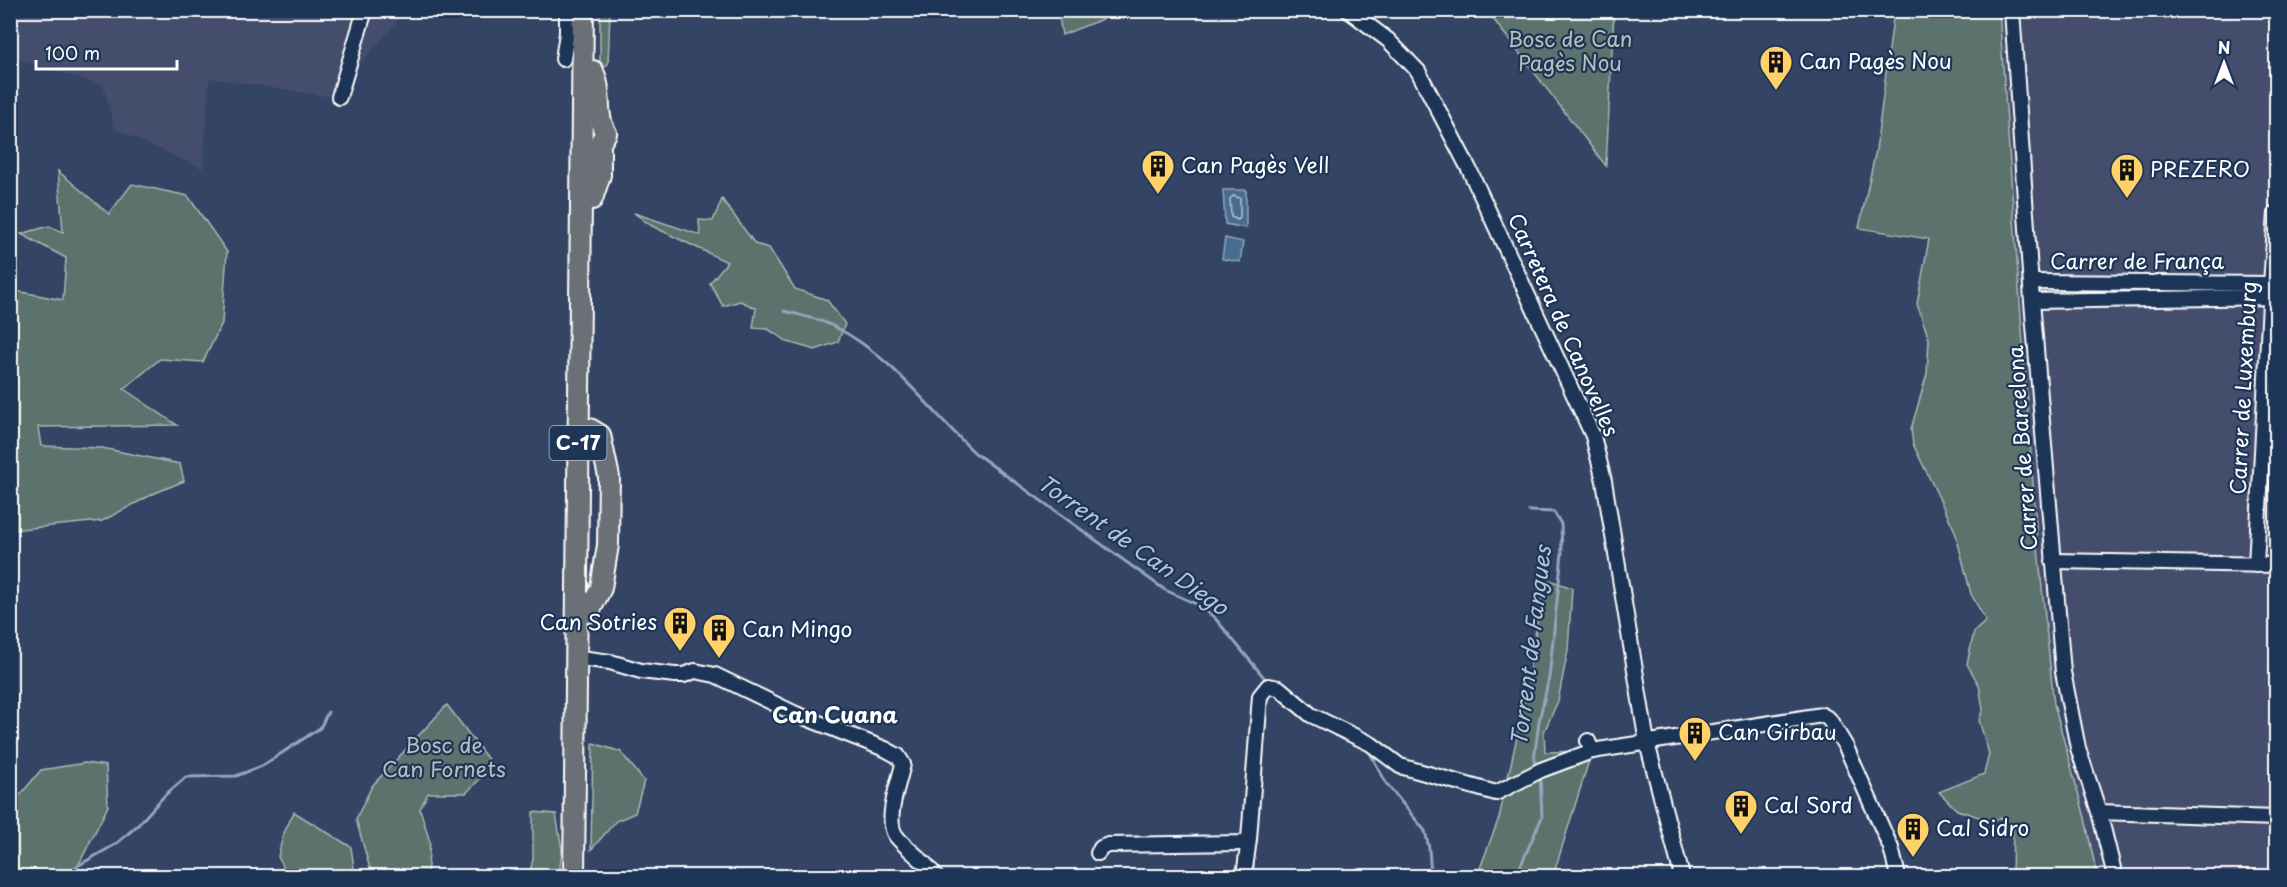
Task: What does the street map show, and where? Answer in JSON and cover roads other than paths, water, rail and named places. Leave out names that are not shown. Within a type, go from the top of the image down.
[{"type":"highway","name":"C-17","points":[[574,876],[583,10]]},
{"type":"highway","name":"C-17","points":[[588,659],[589,612],[602,588],[608,545],[609,478],[600,435],[591,429],[592,199],[600,175],[600,143],[606,133],[600,125],[599,82],[593,70],[594,10]]},
{"type":"highway","points":[[585,876],[588,659]]},
{"type":"street","points":[[339,98],[365,10]]},
{"type":"street","points":[[563,59],[567,33],[567,10]]},
{"type":"street","name":"Carretera de Canovelles","points":[[1348,10],[1388,40],[1418,72],[1469,169],[1593,436],[1604,481],[1647,743],[1682,876]]},
{"type":"street","name":"Carrer de Barcelona","points":[[2012,10],[2032,302],[2063,672],[2078,748],[2099,812],[2115,876]]},
{"type":"street","name":"Carrer de Luxemburg","points":[[2256,565],[2277,213]]},
{"type":"street","name":"Carrer de França","points":[[2032,282],[2274,291]]},
{"type":"street","name":"Carrer de França","points":[[2032,302],[2274,291]]},
{"type":"street","points":[[2052,561],[2277,565]]},
{"type":"street","points":[[588,659],[653,673],[684,675],[695,671],[715,675],[796,714],[885,748],[898,756],[903,764],[890,820],[895,835],[928,866],[935,876]]},
{"type":"street","points":[[1244,876],[1260,699],[1268,686],[1280,688],[1311,715],[1371,744],[1400,766],[1496,793],[1590,746],[1647,743],[1822,715],[1829,719],[1846,747],[1891,848],[1898,876]]},
{"type":"street","points":[[2099,812],[2277,818]]},
{"type":"street","points":[[1098,853],[1101,848],[1108,845],[1242,843],[1249,839]]},
{"type":"water","points":[[1223,190],[1246,190],[1246,228],[1225,224]]},
{"type":"water","points":[[1225,238],[1243,242],[1240,262],[1222,259]]},
{"type":"waterway","name":"Torrent de Can Diego","points":[[784,311],[833,326],[874,352],[909,384],[975,453],[1165,590],[1194,603],[1214,617],[1267,681]]},
{"type":"waterway","name":"Torrent de Fangues","points":[[1529,511],[1554,512],[1561,524],[1562,553],[1549,678],[1539,721],[1534,760],[1537,768]]},
{"type":"waterway","name":"Torrent de Can Diego","points":[[1283,700],[1300,714]]},
{"type":"waterway","points":[[60,876],[116,844],[186,777],[236,776],[262,766],[320,728],[328,712]]},
{"type":"waterway","name":"Torrent de Can Diego","points":[[1368,749],[1386,783],[1425,831],[1431,876]]},
{"type":"waterway","name":"Torrent de Fangues","points":[[1516,876],[1542,817],[1540,774]]},
{"type":"place","name":"Can Pagès Nou","points":[[1776,91]]},
{"type":"place","name":"Can Pagès Vell","points":[[1158,195]]},
{"type":"place","name":"PREZERO","points":[[2127,199]]},
{"type":"place","name":"Can Sotries","points":[[680,652]]},
{"type":"place","name":"Can Mingo","points":[[719,659]]},
{"type":"place","name":"Can Girbau","points":[[1695,762]]},
{"type":"place","name":"Cal Sord","points":[[1741,835]]},
{"type":"place","name":"Cal Sidro","points":[[1913,858]]},
{"type":"district","name":"Can Cuana","points":[[835,715]]},
{"type":"park label","name":"Bosc de Can Pagès Nou","points":[[1570,52]]},
{"type":"park label","name":"Bosc de Can Fornets","points":[[444,758]]}]
